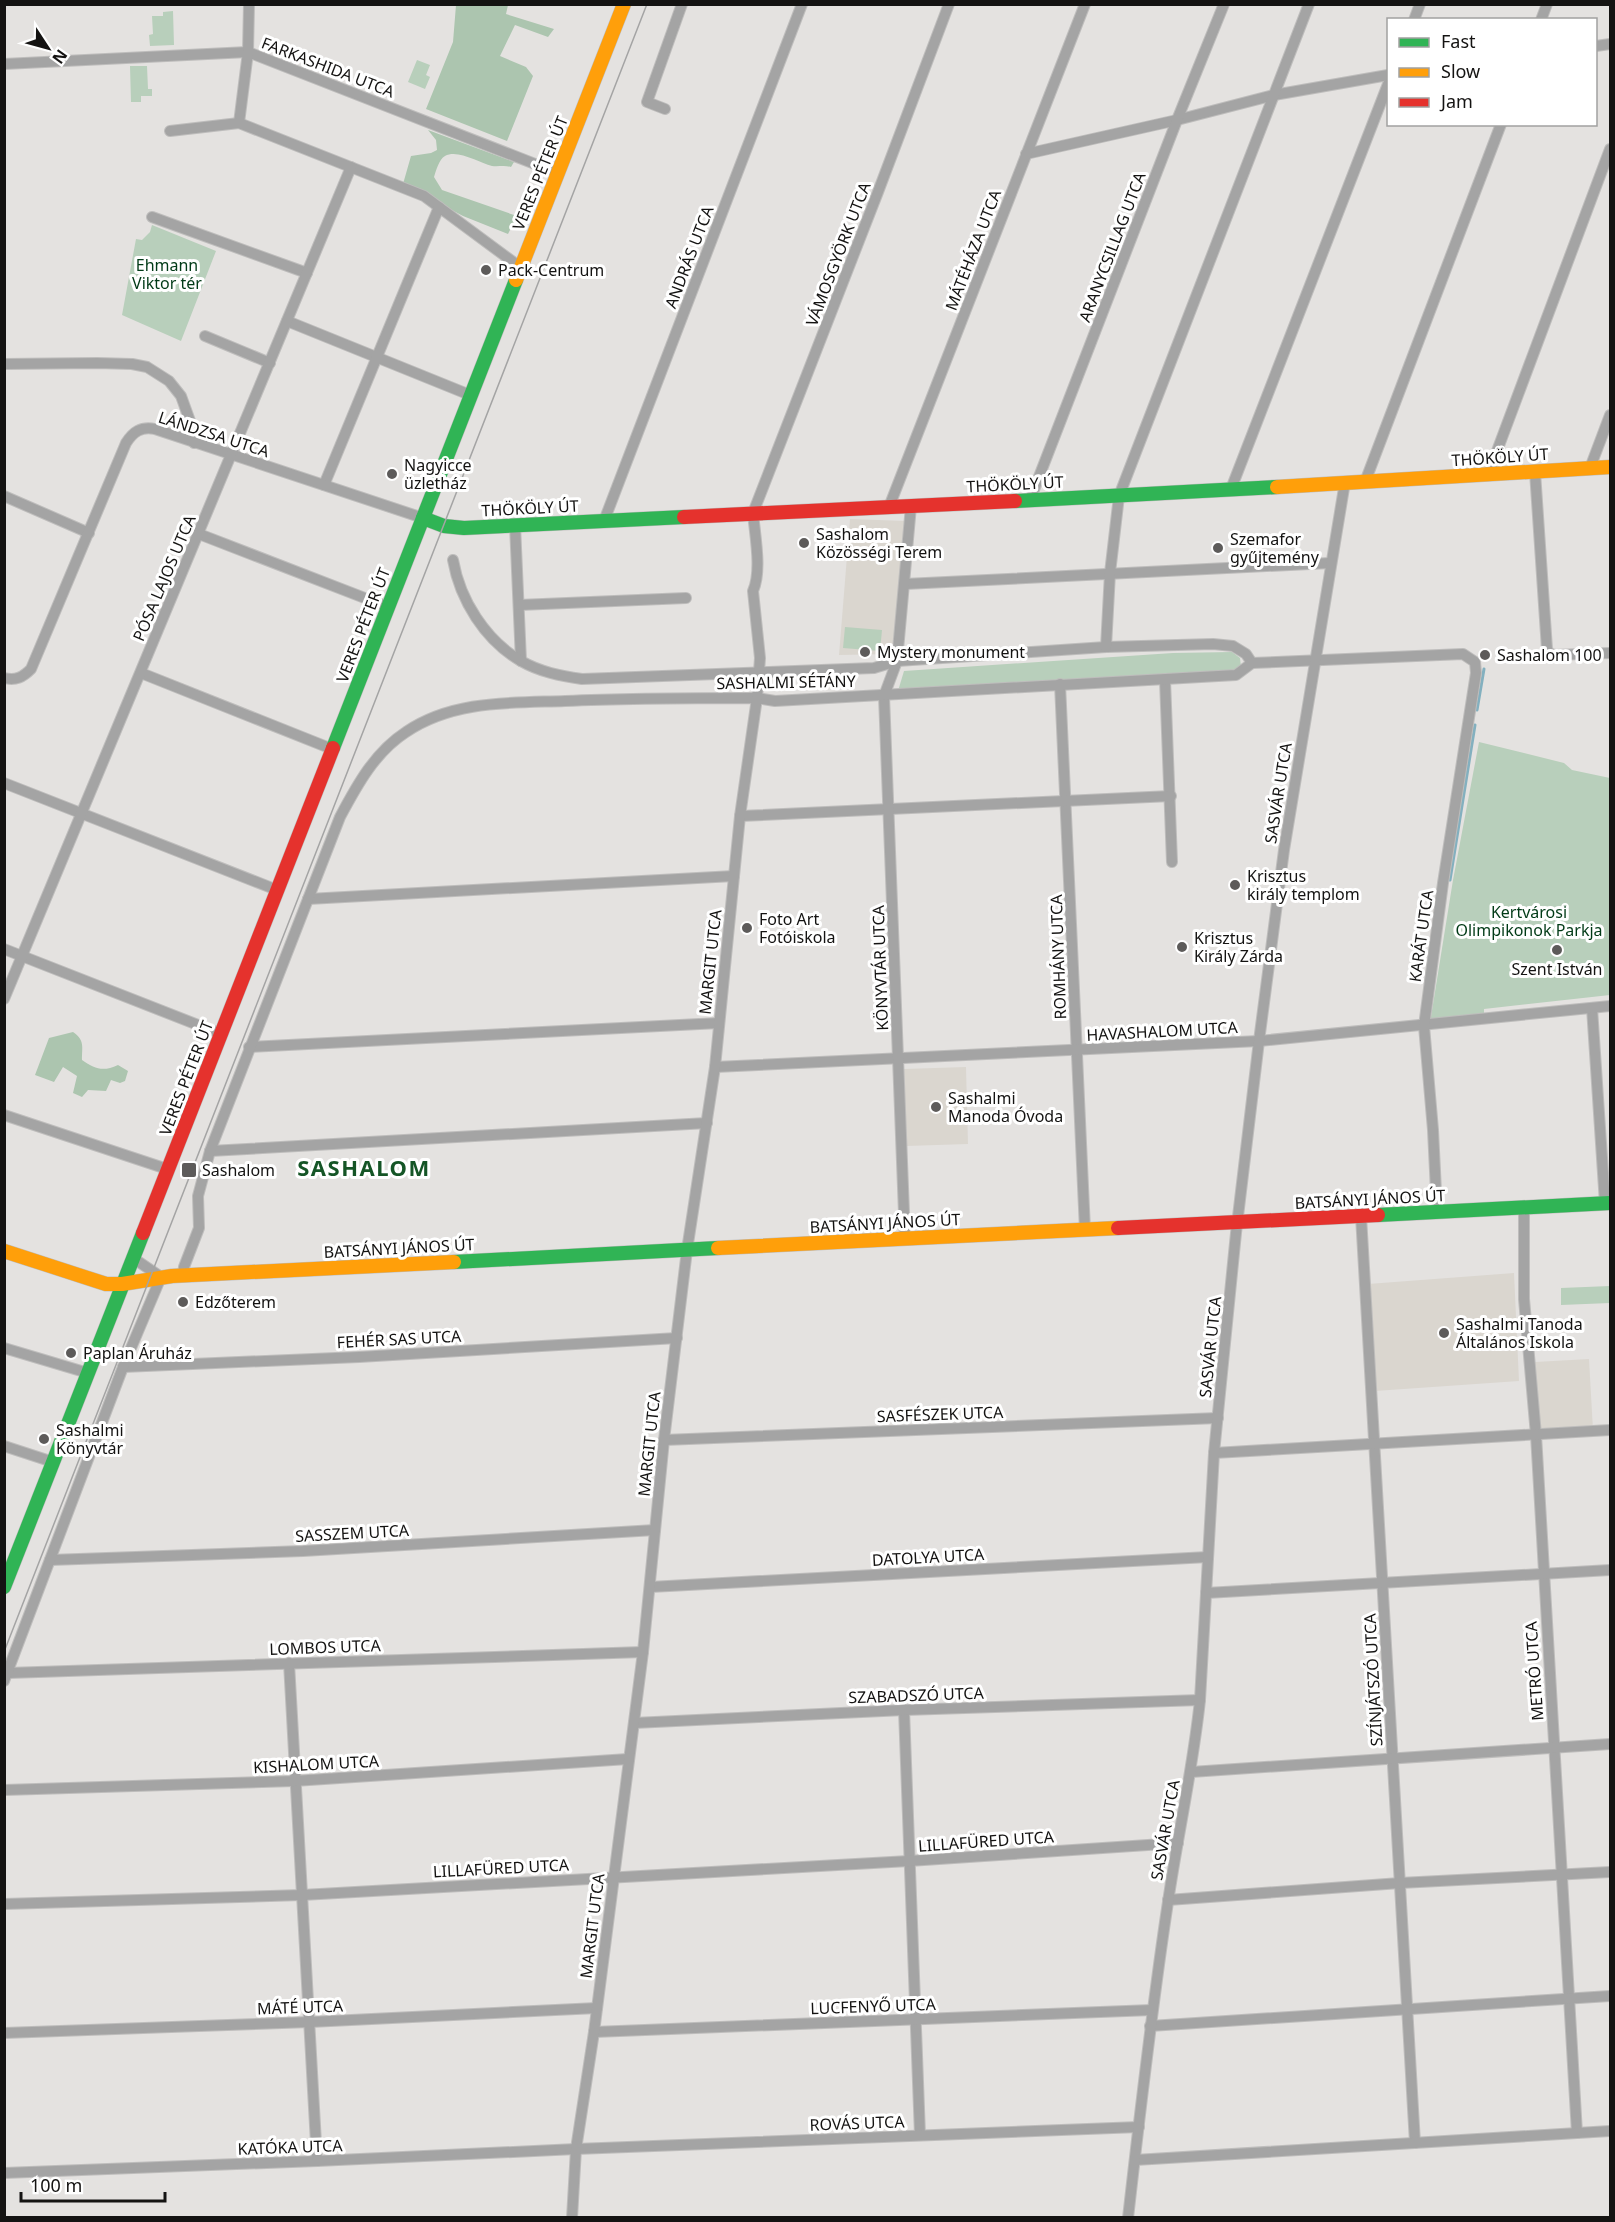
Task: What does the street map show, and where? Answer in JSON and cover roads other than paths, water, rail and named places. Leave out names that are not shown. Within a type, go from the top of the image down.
[{"type":"street","points":[[239,123],[248,52],[249,4]]},
{"type":"street","name":"VERES PÉTER ÚT","points":[[4,1587],[624,4]]},
{"type":"street","points":[[665,109],[647,102],[682,4]]},
{"type":"street","name":"ANDRÁS UTCA","points":[[604,521],[802,4]]},
{"type":"street","name":"VÁMOSGYÖRK UTCA","points":[[753,513],[949,4]]},
{"type":"street","name":"MÁTÉHÁZA UTCA","points":[[889,507],[1085,4]]},
{"type":"street","name":"ARANYCSILLAG UTCA","points":[[1030,500],[1224,4]]},
{"type":"street","points":[[1106,647],[1110,573],[1119,496],[1309,4]]},
{"type":"street","name":"FARKASHIDA UTCA","points":[[4,64],[248,52],[558,173]]},
{"type":"street","points":[[1026,154],[1177,120],[1274,95],[1387,75]]},
{"type":"street","points":[[1231,489],[1387,89]]},
{"type":"street","points":[[170,131],[239,123],[424,196],[520,267]]},
{"type":"street","points":[[1365,482],[1500,126]]},
{"type":"street","points":[[1488,475],[1611,149]]},
{"type":"street","name":"PÓSA LAJOS UTCA","points":[[4,999],[351,167]]},
{"type":"street","points":[[324,485],[439,207]]},
{"type":"street","points":[[152,217],[307,273]]},
{"type":"street","points":[[287,321],[470,395]]},
{"type":"street","points":[[206,336],[270,363]]},
{"type":"street","points":[[4,364],[132,364],[166,374],[181,396],[190,421],[194,443]]},
{"type":"street","points":[[1590,468],[1611,415]]},
{"type":"street","name":"LÁNDZSA UTCA","points":[[4,678],[12,680],[23,676],[31,669],[126,443],[134,433],[143,428],[423,518]]},
{"type":"street","name":"THÖKÖLY ÚT","points":[[423,518],[444,526],[457,527],[515,525],[1119,496],[1611,467]]},
{"type":"street","points":[[1535,472],[1546,645],[1550,654],[1555,656],[1611,653]]},
{"type":"street","name":"SASVÁR UTCA","points":[[1128,2217],[1152,2010],[1168,1900],[1191,1772],[1200,1700],[1214,1453],[1259,1041],[1284,850],[1345,482]]},
{"type":"street","points":[[6,499],[89,533]]},
{"type":"street","points":[[884,696],[897,661],[911,506]]},
{"type":"street","name":"MARGIT UTCA","points":[[572,2217],[576,2149],[594,2032],[643,1652],[676,1338],[707,1123],[740,816],[757,698],[760,613],[753,513]]},
{"type":"street","points":[[515,525],[521,661]]},
{"type":"street","points":[[199,534],[388,607]]},
{"type":"street","name":"SASHALMI SÉTÁNY","points":[[453,560],[460,586],[471,609],[494,639],[521,661],[550,673],[582,679],[874,668],[897,661],[1106,647],[1213,644],[1233,646],[1246,654],[1252,663]]},
{"type":"street","points":[[904,584],[1330,563]]},
{"type":"street","points":[[519,605],[686,598]]},
{"type":"street","name":"SASHALMI SÉTÁNY","points":[[308,898],[351,795],[369,768],[393,741],[415,726],[436,716],[487,704],[614,699],[757,698],[775,701],[884,696],[1236,675],[1252,663],[1314,659],[1463,654],[1472,658],[1476,666]]},
{"type":"street","name":"KARÁT UTCA","points":[[1437,1212],[1424,1026],[1476,666]]},
{"type":"street","points":[[141,673],[332,749]]},
{"type":"street","points":[[613,679],[614,699]]},
{"type":"street","points":[[1165,680],[1172,862]]},
{"type":"street","name":"ROMHÁNY UTCA","points":[[1060,684],[1086,1230]]},
{"type":"street","name":"KÖNYVTÁR UTCA","points":[[884,696],[905,1239]]},
{"type":"street","points":[[4,783],[277,890]]},
{"type":"street","points":[[740,816],[1171,796]]},
{"type":"street","points":[[183,1275],[200,1227],[198,1196],[210,1151],[308,898],[734,876]]},
{"type":"street","points":[[4,949],[221,1034]]},
{"type":"street","name":"HAVASHALOM UTCA","points":[[714,1067],[1259,1041],[1611,1006]]},
{"type":"street","points":[[1592,1008],[1608,1203]]},
{"type":"street","points":[[249,1047],[719,1023]]},
{"type":"street","points":[[4,1115],[168,1169]]},
{"type":"street","points":[[210,1151],[707,1123]]},
{"type":"street","name":"BATSÁNYI JÁNOS ÚT","points":[[4,1251],[106,1284],[122,1284],[183,1275],[1608,1203]]},
{"type":"street","name":"METRÓ UTCA","points":[[1524,1207],[1524,1299],[1536,1435],[1577,2133]]},
{"type":"street","name":"SZÍNJÁTSZÓ UTCA","points":[[1361,1216],[1415,2143]]},
{"type":"street","points":[[6,1677],[123,1367],[161,1277],[133,1258]]},
{"type":"street","name":"FEHÉR SAS UTCA","points":[[123,1367],[370,1356],[676,1338]]},
{"type":"street","points":[[4,1347],[88,1373]]},
{"type":"street","name":"SASFÉSZEK UTCA","points":[[664,1440],[1218,1418]]},
{"type":"street","points":[[1214,1453],[1611,1430]]},
{"type":"street","points":[[4,1446],[53,1462]]},
{"type":"street","name":"SASSZEM UTCA","points":[[50,1560],[303,1551],[655,1530]]},
{"type":"street","name":"DATOLYA UTCA","points":[[650,1587],[1208,1557]]},
{"type":"street","points":[[1206,1593],[1611,1570]]},
{"type":"street","name":"LOMBOS UTCA","points":[[6,1677],[289,1663],[643,1652]]},
{"type":"street","points":[[289,1663],[317,2161]]},
{"type":"street","name":"SZABADSZÓ UTCA","points":[[634,1723],[904,1710],[1200,1700]]},
{"type":"street","points":[[904,1710],[920,2135]]},
{"type":"street","points":[[1191,1772],[1611,1744]]},
{"type":"street","name":"KISHALOM UTCA","points":[[4,1790],[294,1781],[628,1759]]},
{"type":"street","name":"LILLAFÜRED UTCA","points":[[4,1904],[302,1895],[909,1861],[1178,1843]]},
{"type":"street","points":[[1168,1900],[1400,1883],[1611,1872]]},
{"type":"street","points":[[1150,2026],[1611,1996]]},
{"type":"street","name":"MÁTÉ UTCA","points":[[4,2032],[310,2022],[597,2008]]},
{"type":"street","name":"LUCFENYŐ UTCA","points":[[594,2032],[1152,2010]]},
{"type":"street","name":"ROVÁS UTCA","points":[[576,2149],[1139,2127]]},
{"type":"street","points":[[1135,2160],[1611,2131]]},
{"type":"street","name":"KATÓKA UTCA","points":[[4,2173],[576,2149]]},
{"type":"waterway","points":[[1477,710],[1484,669]]},
{"type":"waterway","points":[[1450,880],[1475,725]]},
{"type":"tram line","points":[[4,1652],[647,4]]},
{"type":"place","name":"Pack-Centrum","points":[[486,270]]},
{"type":"place","name":"Nagyicce üzletház","points":[[392,474]]},
{"type":"place","name":"Sashalom Közösségi Terem","points":[[804,543]]},
{"type":"place","name":"Szemafor gyűjtemény","points":[[1218,548]]},
{"type":"place","name":"Mystery monument","points":[[865,652]]},
{"type":"place","name":"Sashalom 100","points":[[1485,655]]},
{"type":"place","name":"Krisztus király templom","points":[[1235,885]]},
{"type":"place","name":"Foto Art Fotóiskola","points":[[747,928]]},
{"type":"place","name":"Krisztus Király Zárda","points":[[1182,947]]},
{"type":"place","name":"Szent István","points":[[1557,950]]},
{"type":"place","name":"Sashalmi Manoda Óvoda","points":[[936,1107]]},
{"type":"place","name":"Sashalom","points":[[189,1170]]},
{"type":"place","name":"Edzőterem","points":[[183,1302]]},
{"type":"place","name":"Sashalmi Tanoda Általános Iskola","points":[[1444,1333]]},
{"type":"place","name":"Paplan Áruház","points":[[71,1353]]},
{"type":"place","name":"Sashalmi Könyvtár","points":[[44,1439]]},
{"type":"district","name":"SASHALOM","points":[[364,1168]]},
{"type":"park label","name":"Ehmann Viktor tér","points":[[167,274]]},
{"type":"park label","name":"Kertvárosi Olimpikonok Parkja","points":[[1529,921]]}]
